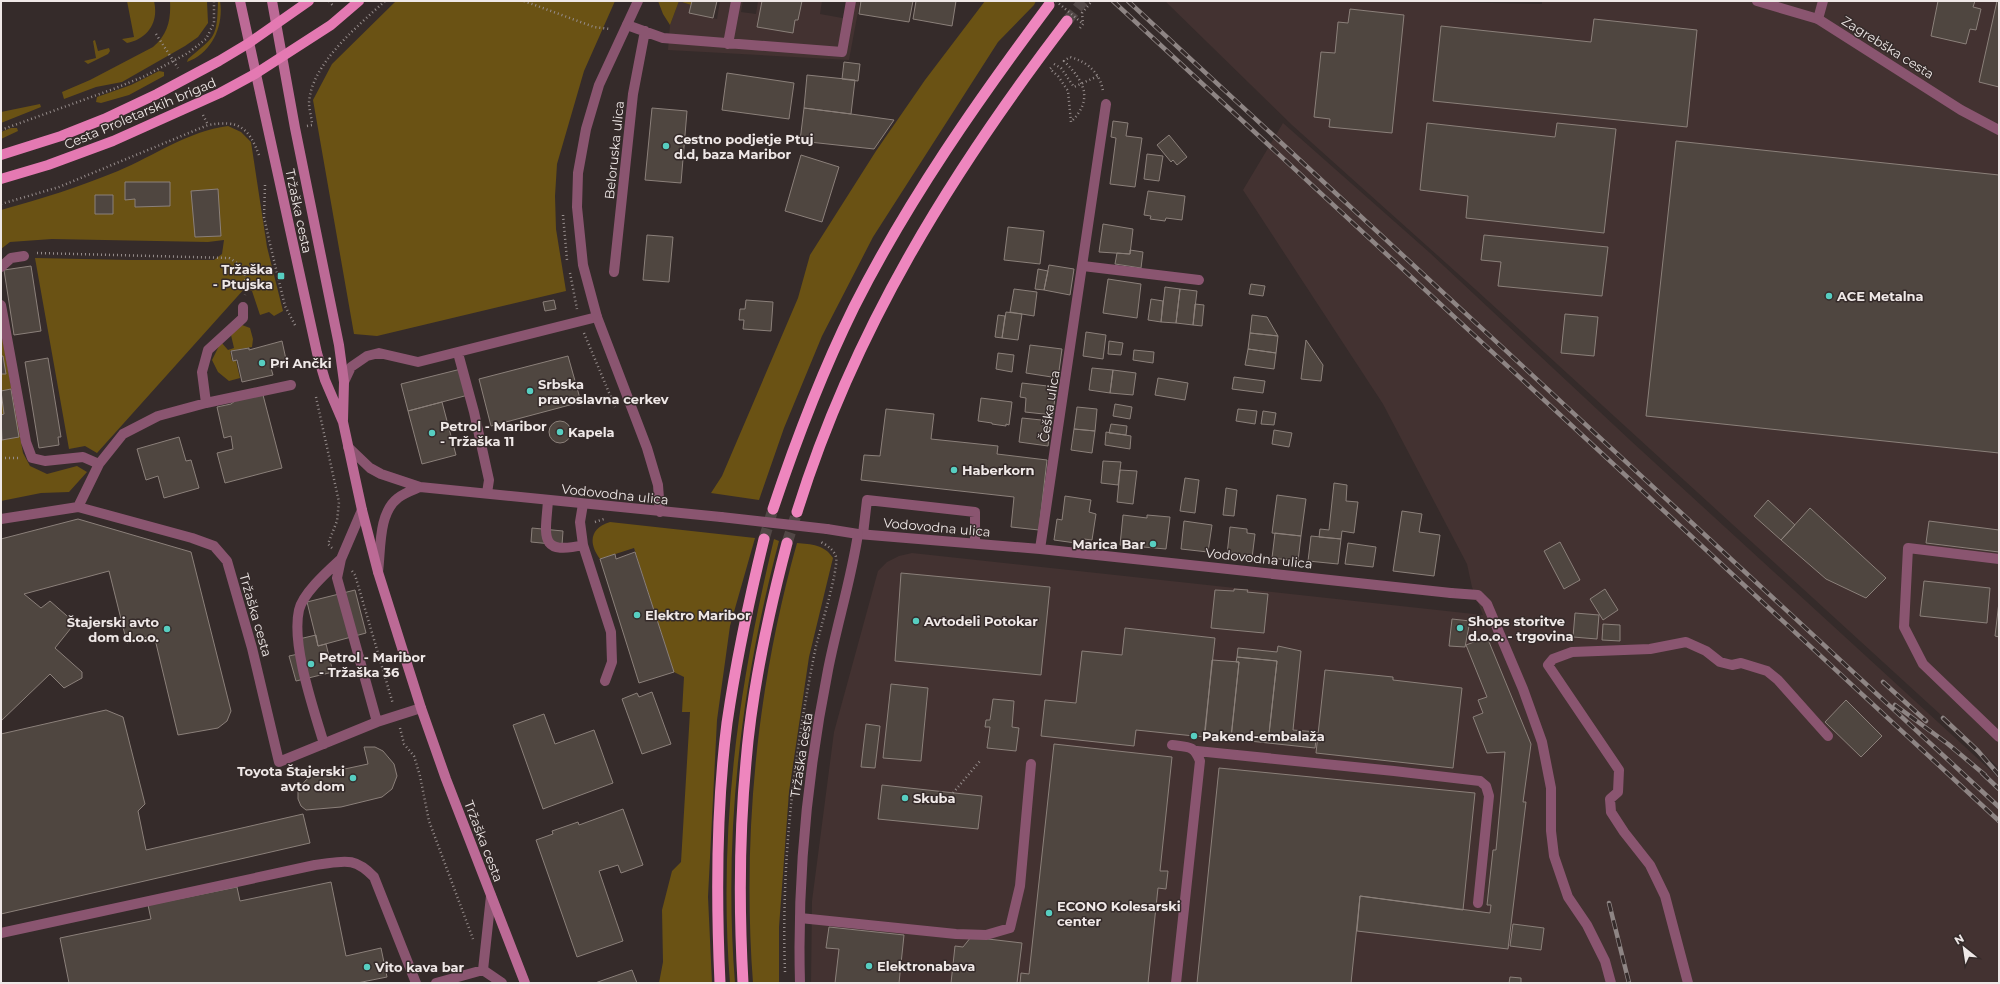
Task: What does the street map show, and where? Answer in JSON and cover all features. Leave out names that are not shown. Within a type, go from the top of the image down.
[{"type":"highway","points":[[773,509],[800,431],[817,389],[855,306],[877,266],[906,215],[950,144],[1053,3]]},
{"type":"highway","points":[[797,512],[816,453],[856,356],[897,276],[968,159],[1017,89],[1067,22]]},
{"type":"highway","points":[[720,983],[718,862],[722,770],[734,679],[751,591],[764,539]]},
{"type":"highway","points":[[743,983],[740,897],[746,762],[758,672],[766,627],[787,543]]},
{"type":"main road","name":"Tržaška cesta","points":[[240,1],[317,353],[325,380],[343,422],[362,510],[378,572],[421,708],[446,779],[525,983]]},
{"type":"main road","name":"Tržaška cesta","points":[[272,1],[339,345],[344,382],[343,422]]},
{"type":"main road","name":"Cesta Proletarskih brigad","points":[[1,156],[61,136],[104,119],[205,68],[249,43],[309,1]]},
{"type":"main road","name":"Cesta Proletarskih brigad","points":[[1,179],[48,165],[113,141],[220,93],[255,74],[331,25],[359,1]]},
{"type":"street","name":"Beloruska ulica","points":[[638,1],[599,85],[586,129],[578,173],[577,207],[583,265],[597,317],[647,448],[658,485],[660,512]]},
{"type":"street","points":[[728,44],[736,1]]},
{"type":"street","points":[[627,25],[663,38],[842,52],[851,1]]},
{"type":"street","name":"Zagrebška cesta","points":[[1757,1],[1818,19],[1961,110],[1999,130]]},
{"type":"street","points":[[1818,19],[1823,1]]},
{"type":"street","name":"Beloruska ulica","points":[[614,272],[633,94],[645,31]]},
{"type":"street","name":"Češka ulica","points":[[1040,548],[1106,104]]},
{"type":"street","points":[[1,266],[11,258],[24,256]]},
{"type":"street","points":[[1083,266],[1199,280]]},
{"type":"street","points":[[1,305],[26,442],[32,458],[44,462],[83,457],[99,464]]},
{"type":"street","points":[[206,403],[202,372],[208,350],[243,318],[243,307]]},
{"type":"street","points":[[344,382],[351,367],[367,356],[379,353],[418,362],[597,317]]},
{"type":"street","points":[[458,353],[474,412],[489,480],[487,493]]},
{"type":"street","points":[[78,507],[99,464],[123,434],[158,416],[206,403],[291,385]]},
{"type":"street","name":"Vodovodna ulica","points":[[348,447],[370,468],[381,474],[420,487],[721,517],[860,534],[1040,548],[1478,595],[1487,604],[1523,689],[1542,742],[1551,788],[1551,831],[1554,856],[1568,897],[1587,925],[1605,961],[1611,983]]},
{"type":"street","points":[[378,572],[384,524],[388,509],[397,498],[420,487]]},
{"type":"street","points":[[548,500],[546,537],[550,544],[557,548],[569,548],[583,545]]},
{"type":"street","name":"Tržaška cesta","points":[[800,983],[801,857],[809,776],[828,669],[868,500],[975,512],[975,543]]},
{"type":"street","points":[[583,504],[580,522],[583,545],[611,632],[612,662],[605,681]]},
{"type":"street","name":"Tržaška cesta","points":[[1,519],[78,507],[192,538],[214,546],[227,561],[252,648],[279,762],[377,722],[421,708]]},
{"type":"street","points":[[362,510],[341,559],[337,578],[377,722]]},
{"type":"street","points":[[1999,559],[1908,548],[1904,627],[1923,664],[1999,737]]},
{"type":"street","points":[[324,744],[304,676],[298,629],[299,609],[317,580],[341,559]]},
{"type":"street","points":[[1688,983],[1665,896],[1650,865],[1624,832],[1611,812],[1610,799],[1618,792],[1619,770],[1548,665],[1553,659],[1572,652],[1650,649],[1686,642],[1706,651],[1720,662],[1732,665],[1741,662],[1767,671],[1778,680],[1828,736]]},
{"type":"street","points":[[1172,746],[1189,747],[1197,751],[1394,771],[1480,782],[1486,786],[1489,796],[1478,903]]},
{"type":"street","points":[[1176,983],[1200,761],[1197,751]]},
{"type":"street","points":[[800,918],[956,934],[986,935],[1010,928],[1020,886],[1031,764]]},
{"type":"street","points":[[1,933],[315,865],[352,861],[365,867],[374,877],[416,983]]},
{"type":"street","points":[[483,970],[491,896]]},
{"type":"street","points":[[436,983],[483,970],[502,983]]},
{"type":"path","points":[[1,130],[116,88],[145,76],[188,53],[206,39],[214,23],[214,1]]},
{"type":"path","points":[[312,125],[309,104],[312,88],[326,62],[353,31],[385,1]]},
{"type":"path","points":[[524,1],[594,27],[610,29]]},
{"type":"path","points":[[1079,30],[1083,24],[1082,13],[1092,1]]},
{"type":"path","points":[[1053,3],[1083,24]]},
{"type":"path","points":[[156,34],[174,60]]},
{"type":"path","points":[[1058,58],[1050,69],[1058,76],[1068,91],[1071,122],[1078,115],[1084,104],[1085,93],[1073,70],[1064,61],[1070,57],[1080,60],[1096,71],[1106,104]]},
{"type":"path","points":[[1054,64],[1061,68],[1074,88],[1098,76]]},
{"type":"path","points":[[1,204],[59,187],[208,125],[225,122],[236,125],[252,138],[261,162]]},
{"type":"path","points":[[265,179],[264,217],[285,306],[299,332]]},
{"type":"path","points":[[24,256],[36,253],[229,258],[239,264],[247,283],[243,307]]},
{"type":"path","points":[[316,395],[339,502],[337,521],[328,544]]},
{"type":"path","points":[[355,575],[389,689]]},
{"type":"path","points":[[404,744],[414,756],[420,776],[429,820],[474,942]]},
{"type":"path","points":[[953,793],[980,761]]},
{"type":"shaded area","points":[[127,1],[154,1],[155,16],[150,28],[141,38],[127,43],[122,39],[134,37]]},
{"type":"shaded area","points":[[170,1],[207,1],[208,23],[198,37],[122,82],[96,87],[64,99],[62,92],[90,80],[153,47],[162,37],[168,26]]},
{"type":"shaded area","points":[[218,1],[220,1],[221,10],[220,20],[214,38],[203,52],[196,58],[187,62],[188,59],[204,46],[213,36],[217,23]]},
{"type":"shaded area","points":[[396,1],[615,1],[584,71],[557,164],[555,196],[556,229],[566,291],[377,336],[354,334],[313,100],[332,64]]},
{"type":"shaded area","points":[[658,1],[679,1],[670,25],[663,14]]},
{"type":"shaded area","points":[[679,1],[691,5],[690,13],[717,19],[720,1],[743,1],[741,12],[756,14],[758,1],[822,1],[820,14],[848,19],[851,1],[860,1],[849,60],[668,50],[670,25]]},
{"type":"shaded area","points":[[679,1],[692,1],[691,5]]},
{"type":"shaded area","points":[[985,1],[1036,1],[1034,5],[998,42],[873,237],[822,336],[784,428],[759,500],[711,493],[722,476],[798,298],[810,255],[876,151],[925,80]]},
{"type":"shaded area","points":[[1165,1],[1398,1],[1542,4],[1542,1],[1999,1],[1999,768],[1475,289],[1292,125]]},
{"type":"shaded area","points":[[95,40],[98,51],[109,48],[110,51],[108,54],[88,64],[84,61],[96,58],[93,41]]},
{"type":"shaded area","points":[[159,71],[164,72],[164,76],[129,95],[101,103],[96,102],[97,97],[131,85]]},
{"type":"shaded area","points":[[40,104],[41,107],[1,123],[1,112]]},
{"type":"shaded area","points":[[1283,123],[1430,253],[1631,441],[1999,778],[1999,983],[811,983],[812,901],[834,732],[878,571],[887,562],[899,556],[912,553],[1483,615],[1472,587],[1467,564],[1383,404],[1243,190]]},
{"type":"shaded area","points":[[228,126],[241,132],[251,142],[267,247],[283,311],[274,316],[269,312],[260,315],[252,291],[245,288],[97,453],[85,446],[69,449],[35,258],[214,260],[222,254],[224,240],[208,242],[52,239],[10,242],[1,249],[1,210],[89,182],[118,171],[185,138]]},
{"type":"shaded area","points":[[11,128],[17,128],[18,131],[1,139],[1,132]]},
{"type":"shaded area","points":[[242,325],[250,328],[253,339],[252,347],[230,351],[232,361],[236,361],[240,378],[229,381],[218,372],[212,360],[221,342],[228,350],[234,348],[231,335]]},
{"type":"shaded area","points":[[1,330],[23,453],[30,466],[47,474],[77,466],[87,472],[69,492],[41,493],[1,501]]},
{"type":"shaded area","points":[[610,522],[755,538],[730,626],[717,720],[708,897],[712,983],[659,983],[663,962],[662,910],[672,871],[681,862],[690,712],[682,712],[684,677],[674,672],[634,548],[600,559],[596,553],[593,542],[595,532],[598,528]]},
{"type":"shaded area","points":[[774,539],[779,541],[754,650],[738,760],[731,871],[735,983],[730,983],[727,926],[727,870],[729,815],[734,760],[750,649]]},
{"type":"shaded area","points":[[797,543],[822,548],[826,550],[833,558],[809,657],[789,792],[779,927],[779,983],[753,983],[750,927],[750,872],[756,761],[772,651],[783,597]]},
{"type":"building","points":[[692,1],[717,1],[713,18],[689,13]]},
{"type":"building","points":[[762,1],[802,1],[798,20],[795,20],[793,33],[757,27]]},
{"type":"building","points":[[861,1],[913,1],[909,22],[859,14]]},
{"type":"building","points":[[916,1],[956,1],[952,26],[913,19]]},
{"type":"building","points":[[1938,1],[1975,1],[1973,7],[1981,9],[1976,30],[1970,29],[1966,44],[1931,36]]},
{"type":"building","points":[[1997,1],[1999,1],[1999,87],[1979,82]]},
{"type":"building","points":[[1350,9],[1404,15],[1392,133],[1329,127],[1330,119],[1314,117],[1321,52],[1335,53],[1338,22],[1348,23]]},
{"type":"building","points":[[1594,19],[1697,30],[1687,127],[1433,101],[1441,26],[1591,42]]},
{"type":"building","points":[[844,62],[860,64],[858,81],[842,79]]},
{"type":"building","points":[[727,73],[794,83],[789,119],[722,110]]},
{"type":"building","points":[[807,75],[855,80],[851,114],[804,108]]},
{"type":"building","name":"Cestno podjetje Ptuj d.d, baza Maribor","points":[[652,108],[687,111],[681,183],[645,180]]},
{"type":"building","points":[[804,108],[894,120],[874,149],[800,141]]},
{"type":"building","points":[[1113,121],[1128,123],[1126,136],[1142,138],[1135,187],[1110,184],[1116,138],[1111,137]]},
{"type":"building","points":[[1427,123],[1555,137],[1557,123],[1616,129],[1604,233],[1466,218],[1468,196],[1420,190]]},
{"type":"building","points":[[1169,135],[1187,157],[1177,165],[1173,160],[1171,162],[1157,145]]},
{"type":"building","name":"ACE Metalna","points":[[1676,141],[1999,175],[1999,453],[1646,416]]},
{"type":"building","points":[[1147,154],[1163,156],[1159,181],[1144,179]]},
{"type":"building","points":[[801,155],[839,167],[822,222],[785,211]]},
{"type":"building","points":[[125,182],[170,182],[170,206],[135,207],[135,199],[125,200]]},
{"type":"building","points":[[218,189],[221,236],[195,237],[191,191]]},
{"type":"building","points":[[1148,191],[1185,196],[1182,220],[1166,218],[1165,221],[1150,219],[1151,216],[1144,215]]},
{"type":"building","points":[[95,195],[113,195],[113,214],[95,214]]},
{"type":"building","points":[[1103,224],[1133,229],[1130,254],[1099,252]]},
{"type":"building","points":[[1008,227],[1044,231],[1040,264],[1004,260]]},
{"type":"building","points":[[647,235],[673,237],[669,282],[643,280]]},
{"type":"building","points":[[1484,235],[1608,247],[1602,296],[1498,286],[1501,262],[1481,260]]},
{"type":"building","points":[[1130,250],[1143,252],[1141,268],[1115,264],[1117,253],[1130,254]]},
{"type":"building","points":[[1049,265],[1074,269],[1070,295],[1044,290]]},
{"type":"building","points":[[31,266],[41,331],[14,335],[4,270]]},
{"type":"building","points":[[1038,269],[1048,271],[1044,290],[1035,289]]},
{"type":"building","points":[[1108,279],[1141,284],[1137,318],[1103,313]]},
{"type":"building","points":[[1251,284],[1265,286],[1263,296],[1249,294]]},
{"type":"building","points":[[1165,287],[1180,289],[1176,323],[1161,322]]},
{"type":"building","points":[[1014,289],[1037,292],[1034,316],[1010,312]]},
{"type":"building","points":[[1180,289],[1197,291],[1193,325],[1176,323]]},
{"type":"building","points":[[1151,299],[1163,301],[1161,322],[1148,320]]},
{"type":"building","points":[[554,300],[556,309],[545,311],[543,302]]},
{"type":"building","points":[[746,300],[773,302],[771,331],[743,329],[744,320],[739,320],[740,309],[745,309]]},
{"type":"building","points":[[1195,304],[1204,305],[1202,326],[1193,325]]},
{"type":"building","points":[[1006,312],[1022,314],[1018,340],[1002,338]]},
{"type":"building","points":[[1565,314],[1598,317],[1594,356],[1561,353]]},
{"type":"building","points":[[998,315],[1005,316],[1002,338],[995,337]]},
{"type":"building","points":[[1252,315],[1267,317],[1278,336],[1250,333]]},
{"type":"building","points":[[1086,332],[1106,335],[1103,359],[1083,356]]},
{"type":"building","points":[[1250,333],[1278,336],[1276,353],[1248,349]]},
{"type":"building","points":[[1306,340],[1323,365],[1321,381],[1301,379]]},
{"type":"building","name":"Pri Ančki","points":[[282,341],[287,364],[271,368],[273,375],[242,382],[237,360],[233,361],[231,351],[249,348],[249,350]]},
{"type":"building","points":[[1109,341],[1123,343],[1121,355],[1108,354]]},
{"type":"building","points":[[1030,345],[1062,349],[1058,378],[1026,373]]},
{"type":"building","points":[[1248,349],[1276,353],[1274,369],[1245,365]]},
{"type":"building","points":[[1134,350],[1154,352],[1153,363],[1133,360]]},
{"type":"building","points":[[998,353],[1014,355],[1012,372],[996,369]]},
{"type":"building","points":[[1,356],[3,356],[6,374],[1,374]]},
{"type":"building","name":"Srbska pravoslavna cerkev","points":[[568,356],[581,402],[491,426],[479,379]]},
{"type":"building","points":[[48,358],[61,437],[58,437],[59,445],[39,448],[25,362]]},
{"type":"building","points":[[465,368],[472,394],[408,411],[401,384]]},
{"type":"building","points":[[1092,368],[1113,370],[1110,393],[1089,390]]},
{"type":"building","points":[[1113,370],[1136,373],[1133,395],[1110,393]]},
{"type":"building","points":[[1234,377],[1265,381],[1263,393],[1232,389]]},
{"type":"building","points":[[1158,378],[1188,383],[1185,400],[1155,395]]},
{"type":"building","points":[[1022,383],[1056,387],[1053,415],[1025,412],[1026,398],[1020,397]]},
{"type":"building","points":[[11,389],[19,437],[2,440],[1,415],[4,414],[1,391]]},
{"type":"building","points":[[263,395],[282,468],[225,483],[217,453],[233,449],[231,436],[224,438],[217,407],[231,404],[240,397]]},
{"type":"building","points":[[981,398],[1012,402],[1009,425],[1006,424],[1006,426],[978,421]]},
{"type":"building","name":"Petrol - Maribor - Tržaška 11","points":[[442,402],[456,455],[422,464],[408,411]]},
{"type":"building","points":[[1115,404],[1132,407],[1130,419],[1113,416]]},
{"type":"building","points":[[1077,407],[1097,409],[1095,431],[1074,429]]},
{"type":"building","name":"Haberkorn","points":[[886,409],[934,414],[931,439],[998,446],[997,454],[1047,460],[1039,530],[1011,527],[1014,497],[861,480],[864,455],[880,456]]},
{"type":"building","points":[[1238,409],[1257,411],[1255,424],[1236,421]]},
{"type":"building","points":[[1263,411],[1276,413],[1274,425],[1261,424]]},
{"type":"building","points":[[1022,418],[1051,421],[1048,446],[1019,442]]},
{"type":"building","name":"Kapela","points":[[560,421],[568,424],[571,432],[568,440],[560,443],[552,440],[549,432],[552,424]]},
{"type":"building","points":[[1111,424],[1127,426],[1126,435],[1109,433]]},
{"type":"building","points":[[1074,429],[1095,431],[1092,453],[1071,450]]},
{"type":"building","points":[[1274,430],[1292,433],[1289,447],[1272,444]]},
{"type":"building","points":[[1106,432],[1131,436],[1130,449],[1105,445]]},
{"type":"building","points":[[179,437],[186,461],[191,460],[199,488],[164,498],[158,476],[146,480],[137,449]]},
{"type":"building","points":[[1103,461],[1121,462],[1118,485],[1101,483]]},
{"type":"building","points":[[1120,470],[1137,471],[1133,504],[1117,502]]},
{"type":"building","points":[[1185,478],[1199,480],[1195,513],[1180,511]]},
{"type":"building","points":[[1334,483],[1347,485],[1346,501],[1358,502],[1354,533],[1342,531],[1341,539],[1319,537],[1320,529],[1329,530]]},
{"type":"building","points":[[1226,488],[1237,490],[1234,516],[1223,515]]},
{"type":"building","points":[[1277,495],[1306,499],[1301,536],[1272,533]]},
{"type":"building","points":[[1065,496],[1091,500],[1089,512],[1096,514],[1092,540],[1084,539],[1083,544],[1054,540],[1057,519],[1062,520]]},
{"type":"building","points":[[1768,500],[1795,525],[1781,540],[1754,516]]},
{"type":"building","points":[[1810,508],[1886,578],[1866,598],[1826,579],[1781,540]]},
{"type":"building","points":[[1402,511],[1422,514],[1419,532],[1440,535],[1434,576],[1393,571]]},
{"type":"building","points":[[1123,515],[1147,518],[1147,515],[1170,517],[1166,549],[1120,545]]},
{"type":"building","name":"Štajerski avto dom d.o.o.","points":[[78,519],[191,552],[231,711],[227,721],[218,728],[178,735],[154,635],[127,643],[109,571],[24,594],[41,608],[50,601],[75,623],[55,648],[82,672],[82,678],[64,688],[50,674],[1,721],[1,539]]},
{"type":"building","points":[[1184,521],[1212,525],[1208,552],[1181,549]]},
{"type":"building","points":[[1929,521],[1999,530],[1999,552],[1926,543]]},
{"type":"building","points":[[1230,527],[1247,529],[1247,533],[1255,534],[1252,558],[1227,555]]},
{"type":"building","points":[[532,528],[563,531],[562,545],[531,542]]},
{"type":"building","points":[[1275,533],[1301,536],[1298,561],[1272,558]]},
{"type":"building","points":[[1311,536],[1341,539],[1338,564],[1308,561]]},
{"type":"building","points":[[1560,542],[1580,580],[1564,589],[1544,551]]},
{"type":"building","points":[[1348,543],[1376,547],[1373,567],[1345,564]]},
{"type":"building","name":"Elektro Maribor","points":[[635,552],[674,672],[639,683],[600,559],[615,554],[616,559]]},
{"type":"building","points":[[901,573],[1050,587],[1041,675],[895,661]]},
{"type":"building","points":[[1924,581],[1990,588],[1987,623],[1920,616]]},
{"type":"building","points":[[1234,589],[1268,594],[1264,633],[1211,628],[1215,590],[1234,591]]},
{"type":"building","points":[[1605,589],[1618,610],[1603,620],[1590,599]]},
{"type":"building","points":[[355,590],[366,633],[318,646],[307,602]]},
{"type":"building","points":[[1999,602],[1999,637],[1995,636]]},
{"type":"building","points":[[1575,613],[1599,615],[1597,639],[1573,637]]},
{"type":"building","name":"Shops storitve d.o.o. - trgovina","points":[[1452,619],[1470,621],[1465,647],[1449,646]]},
{"type":"building","points":[[1603,624],[1620,625],[1620,641],[1602,640]]},
{"type":"building","points":[[1125,628],[1215,638],[1204,737],[1136,730],[1134,746],[1041,736],[1045,700],[1076,703],[1082,651],[1122,655]]},
{"type":"building","name":"Petrol - Maribor - Tržaška 36","points":[[316,635],[318,646],[326,644],[333,672],[296,681],[289,656],[303,653],[299,639]]},
{"type":"building","points":[[1487,637],[1531,744],[1523,802],[1526,802],[1508,949],[1357,931],[1360,896],[1490,913],[1491,905],[1487,905],[1493,850],[1496,850],[1505,752],[1487,753],[1473,717],[1483,713],[1478,700],[1487,697],[1466,645]]},
{"type":"building","points":[[1278,646],[1301,651],[1293,730],[1317,732],[1315,748],[1268,743],[1277,661],[1237,657],[1238,648],[1277,652]]},
{"type":"building","points":[[1237,657],[1277,661],[1268,743],[1231,739],[1239,662],[1236,662]]},
{"type":"building","points":[[1212,660],[1239,662],[1231,737],[1205,734]]},
{"type":"building","points":[[1325,670],[1393,677],[1393,680],[1462,688],[1453,768],[1316,753]]},
{"type":"building","points":[[891,684],[928,688],[921,761],[883,758]]},
{"type":"building","points":[[652,692],[671,744],[642,754],[622,699],[637,693],[639,697]]},
{"type":"building","points":[[993,699],[1014,701],[1012,727],[1019,728],[1016,751],[987,748],[990,727],[985,727],[986,720],[990,720]]},
{"type":"building","points":[[1846,700],[1882,736],[1861,757],[1825,722]]},
{"type":"building","points":[[106,710],[123,717],[145,804],[138,811],[146,850],[303,814],[310,843],[1,914],[1,734]]},
{"type":"building","points":[[544,714],[555,744],[594,730],[613,783],[543,809],[513,725]]},
{"type":"building","points":[[866,724],[880,726],[875,768],[861,767]]},
{"type":"building","points":[[1054,744],[1172,757],[1160,871],[1168,871],[1166,889],[1158,888],[1148,983],[1020,983],[1021,973],[1029,974]]},
{"type":"building","name":"Toyota Štajerski avto dom","points":[[364,747],[375,747],[383,751],[394,764],[397,776],[392,789],[382,797],[341,807],[306,810],[301,806],[298,799],[298,791],[306,780],[325,768],[326,773],[368,764]]},
{"type":"building","points":[[1219,768],[1475,793],[1463,910],[1360,896],[1351,983],[1197,983]]},
{"type":"building","points":[[882,785],[982,796],[978,829],[878,819]]},
{"type":"building","points":[[623,809],[643,865],[621,873],[618,865],[599,871],[623,941],[577,957],[536,840],[553,834],[552,831],[578,822],[579,825]]},
{"type":"building","points":[[331,882],[346,956],[381,948],[387,977],[357,983],[69,983],[60,938],[151,919],[148,905],[237,887],[240,901]]},
{"type":"building","points":[[1513,924],[1544,928],[1541,950],[1510,946]]},
{"type":"building","name":"Elektronabava","points":[[829,927],[904,935],[899,983],[835,983],[839,949],[826,948]]},
{"type":"building","points":[[971,937],[1022,943],[1017,983],[951,983],[955,946],[963,947]]},
{"type":"building","points":[[632,970],[637,983],[595,983]]},
{"type":"building","points":[[1510,977],[1521,978],[1521,983],[1509,983]]},
{"type":"tunnel","points":[[1067,21],[1083,1]]},
{"type":"tunnel","points":[[764,539],[773,509]]},
{"type":"tunnel","points":[[787,543],[797,512]]},
{"type":"railway","points":[[1113,1],[1999,821]]},
{"type":"railway","points":[[1128,1],[1999,807]]},
{"type":"railway","points":[[1883,682],[1926,721]]},
{"type":"railway","points":[[1895,705],[1948,744],[1985,775]]},
{"type":"railway","points":[[1943,718],[1978,751],[1999,775]]},
{"type":"railway","points":[[1982,773],[1999,789]]},
{"type":"railway","points":[[1609,903],[1629,983]]},
{"type":"place","name":"Cestno podjetje Ptuj d.d, baza Maribor","points":[[666,146]]},
{"type":"place","name":"Tržaška - Ptujska","points":[[281,276]]},
{"type":"place","name":"ACE Metalna","points":[[1829,296]]},
{"type":"place","name":"Pri Ančki","points":[[262,363]]},
{"type":"place","name":"Srbska pravoslavna cerkev","points":[[530,391]]},
{"type":"place","name":"Kapela","points":[[560,432]]},
{"type":"place","name":"Petrol - Maribor - Tržaška 11","points":[[432,433]]},
{"type":"place","name":"Haberkorn","points":[[954,470]]},
{"type":"place","name":"Marica Bar","points":[[1153,544]]},
{"type":"place","name":"Elektro Maribor","points":[[637,615]]},
{"type":"place","name":"Avtodeli Potokar","points":[[916,621]]},
{"type":"place","name":"Shops storitve d.o.o. - trgovina","points":[[1460,628]]},
{"type":"place","name":"Štajerski avto dom d.o.o.","points":[[167,629]]},
{"type":"place","name":"Petrol - Maribor - Tržaška 36","points":[[311,664]]},
{"type":"place","name":"Pakend-embalaža","points":[[1194,736]]},
{"type":"place","name":"Toyota Štajerski avto dom","points":[[353,778]]},
{"type":"place","name":"Skuba","points":[[905,798]]},
{"type":"place","name":"ECONO Kolesarski center","points":[[1049,913]]},
{"type":"place","name":"Elektronabava","points":[[869,966]]},
{"type":"place","name":"Vito kava bar","points":[[367,967]]}]
